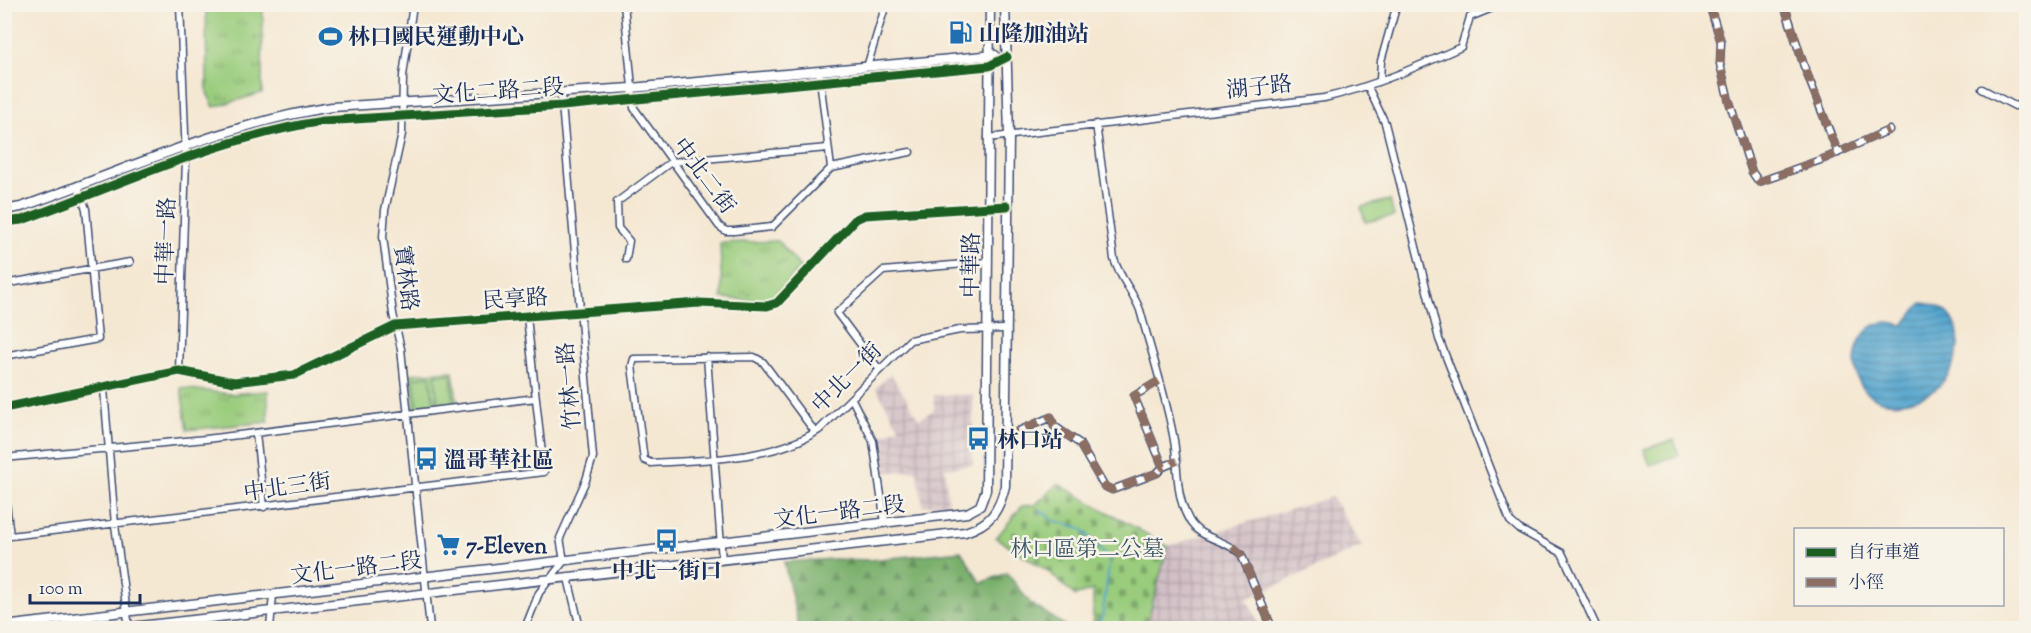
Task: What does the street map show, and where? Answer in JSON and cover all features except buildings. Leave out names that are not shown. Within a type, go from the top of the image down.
[{"type":"main road","name":"中華路","points":[[986,490],[990,4]]},
{"type":"main road","name":"中華路","points":[[1005,4],[1009,135],[1005,486]]},
{"type":"main road","name":"文化二路二段","points":[[4,210],[21,207],[78,187],[183,147],[268,119],[299,112],[631,88],[990,55],[1007,57]]},
{"type":"main road","name":"文化二路二段","points":[[4,222],[22,220],[186,159],[291,126],[632,100],[989,66],[1007,57]]},
{"type":"main road","name":"文化一路二段","points":[[126,628],[163,626],[965,532],[981,527],[994,516],[1005,486]]},
{"type":"main road","name":"文化一路二段","points":[[4,626],[424,576],[720,544],[967,513],[980,506],[986,490]]},
{"type":"main road","points":[[564,561],[568,578]]},
{"type":"street","name":"中華一路","points":[[179,371],[186,159],[183,147],[180,4]]},
{"type":"street","name":"寶林路","points":[[413,4],[401,103],[402,134],[385,210],[383,237],[395,326],[401,349],[430,628]]},
{"type":"street","points":[[624,4],[632,100]]},
{"type":"street","points":[[867,67],[886,4]]},
{"type":"street","points":[[1380,80],[1381,61],[1397,4]]},
{"type":"street","name":"湖子路","points":[[988,138],[1324,98],[1368,87],[1461,47],[1470,17],[1502,4]]},
{"type":"street","points":[[1709,4],[1721,42],[1720,64],[1729,102],[1752,172],[1759,182],[1838,153],[1889,130]]},
{"type":"street","points":[[1784,4],[1804,66],[1838,153]]},
{"type":"street","points":[[2026,4],[2026,20]]},
{"type":"street","points":[[819,71],[831,168],[910,152]]},
{"type":"street","points":[[1368,87],[1385,123],[1439,339],[1510,521],[1519,529],[1562,553],[1597,628]]},
{"type":"street","points":[[1982,89],[2015,106],[2026,103]]},
{"type":"street","name":"竹林一路","points":[[561,93],[592,457],[586,480],[560,538],[564,561]]},
{"type":"street","name":"中北二街","points":[[632,100],[633,108],[671,162],[719,226],[726,231],[772,227],[831,168]]},
{"type":"street","points":[[1096,124],[1114,260],[1122,280],[1136,299],[1159,381],[1177,461],[1176,474],[1189,521],[1200,533],[1233,546],[1241,554],[1272,628]]},
{"type":"street","points":[[627,259],[629,241],[618,228],[617,202],[671,162],[828,148]]},
{"type":"street","points":[[4,356],[98,339],[86,209],[78,187]]},
{"type":"street","name":"民享路","points":[[4,408],[179,371],[234,382],[294,375],[395,326],[699,303],[767,306],[777,303],[856,219],[865,215],[1007,206]]},
{"type":"street","points":[[4,284],[130,262]]},
{"type":"street","points":[[879,369],[837,313],[883,271],[988,262]]},
{"type":"street","name":"中北三街","points":[[4,486],[10,536],[544,472],[527,317]]},
{"type":"street","name":"中北一街","points":[[707,357],[634,359],[632,366],[644,460],[651,463],[714,459],[789,446],[815,432],[852,399],[910,340],[948,331],[1005,329]]},
{"type":"street","points":[[722,560],[714,459],[716,447],[707,357],[754,357],[763,362],[815,432]]},
{"type":"street","points":[[1159,381],[1134,396],[1163,467]]},
{"type":"street","points":[[104,388],[108,448],[127,613],[126,628]]},
{"type":"street","points":[[4,458],[256,433],[536,398]]},
{"type":"street","points":[[852,399],[873,441],[885,524]]},
{"type":"street","points":[[1004,437],[1052,417],[1054,426],[1079,443],[1104,486],[1112,490],[1157,473],[1163,467],[1177,461]]},
{"type":"street","points":[[256,433],[264,507]]},
{"type":"street","points":[[525,628],[539,593],[564,561]]},
{"type":"street","points":[[568,578],[580,628]]},
{"type":"street","points":[[270,628],[273,595]]},
{"type":"shaded area","points":[[891,374],[919,419],[934,410],[934,395],[973,395],[973,465],[945,468],[948,503],[923,506],[917,470],[880,473],[876,439],[899,427],[876,388]]},
{"type":"shaded area","points":[[1332,497],[1362,546],[1247,599],[1261,628],[1146,628],[1168,546]]},
{"type":"green space","points":[[206,5],[263,5],[262,93],[214,107],[207,93]]},
{"type":"green space","points":[[1390,200],[1394,216],[1365,222],[1361,207]]},
{"type":"green space","points":[[778,241],[800,267],[781,289],[768,299],[722,298],[720,243]]},
{"type":"green space","points":[[453,371],[458,407],[418,412],[415,409],[410,374]]},
{"type":"green space","points":[[451,374],[454,404],[438,406],[435,375]]},
{"type":"green space","points":[[430,376],[434,407],[418,409],[414,378]]},
{"type":"green space","points":[[181,388],[231,394],[268,391],[268,422],[187,430]]},
{"type":"green space","points":[[1674,440],[1679,455],[1650,465],[1644,449]]},
{"type":"green space","name":"林口區第二公墓","points":[[1058,484],[1168,546],[1146,628],[1093,628],[1093,590],[1075,596],[1048,571],[996,538],[1022,506],[1035,505]]},
{"type":"green space","points":[[961,551],[981,583],[1007,573],[1031,604],[1069,628],[799,628],[784,562],[833,559],[870,560]]},
{"type":"water","points":[[1922,303],[1940,307],[1951,317],[1957,330],[1958,345],[1955,361],[1948,376],[1937,388],[1924,396],[1894,403],[1873,397],[1860,383],[1855,365],[1857,347],[1866,331],[1881,323],[1902,325]]},
{"type":"waterway","points":[[1039,510],[1055,521],[1081,528],[1110,560],[1102,618],[1093,628]]},
{"type":"marked path","points":[[1709,4],[1721,42],[1720,64],[1729,101],[1752,172],[1759,182],[1826,158],[1889,130]]},
{"type":"marked path","points":[[1784,4],[1804,66],[1838,153]]},
{"type":"marked path","points":[[1159,381],[1134,396],[1163,467],[1177,461]]},
{"type":"marked path","points":[[1004,437],[1051,417],[1054,426],[1079,443],[1104,486],[1112,490],[1157,473],[1163,467]]},
{"type":"marked path","points":[[1233,546],[1241,554],[1272,628]]},
{"type":"cycle path","points":[[4,222],[22,220],[208,150],[284,128],[323,121],[562,106],[989,66],[1007,57]]},
{"type":"cycle path","points":[[4,408],[179,371],[234,382],[294,375],[395,326],[699,303],[767,306],[777,303],[856,219],[865,215],[1007,206]]},
{"type":"place","name":"山隆加油站","points":[[961,33]]},
{"type":"place","name":"林口國民運動中心","points":[[330,36]]},
{"type":"place","name":"林口站","points":[[979,439]]},
{"type":"place","name":"溫哥華社區","points":[[426,459]]},
{"type":"place","name":"中北一街口","points":[[667,541]]},
{"type":"place","name":"7-Eleven","points":[[448,545]]}]
